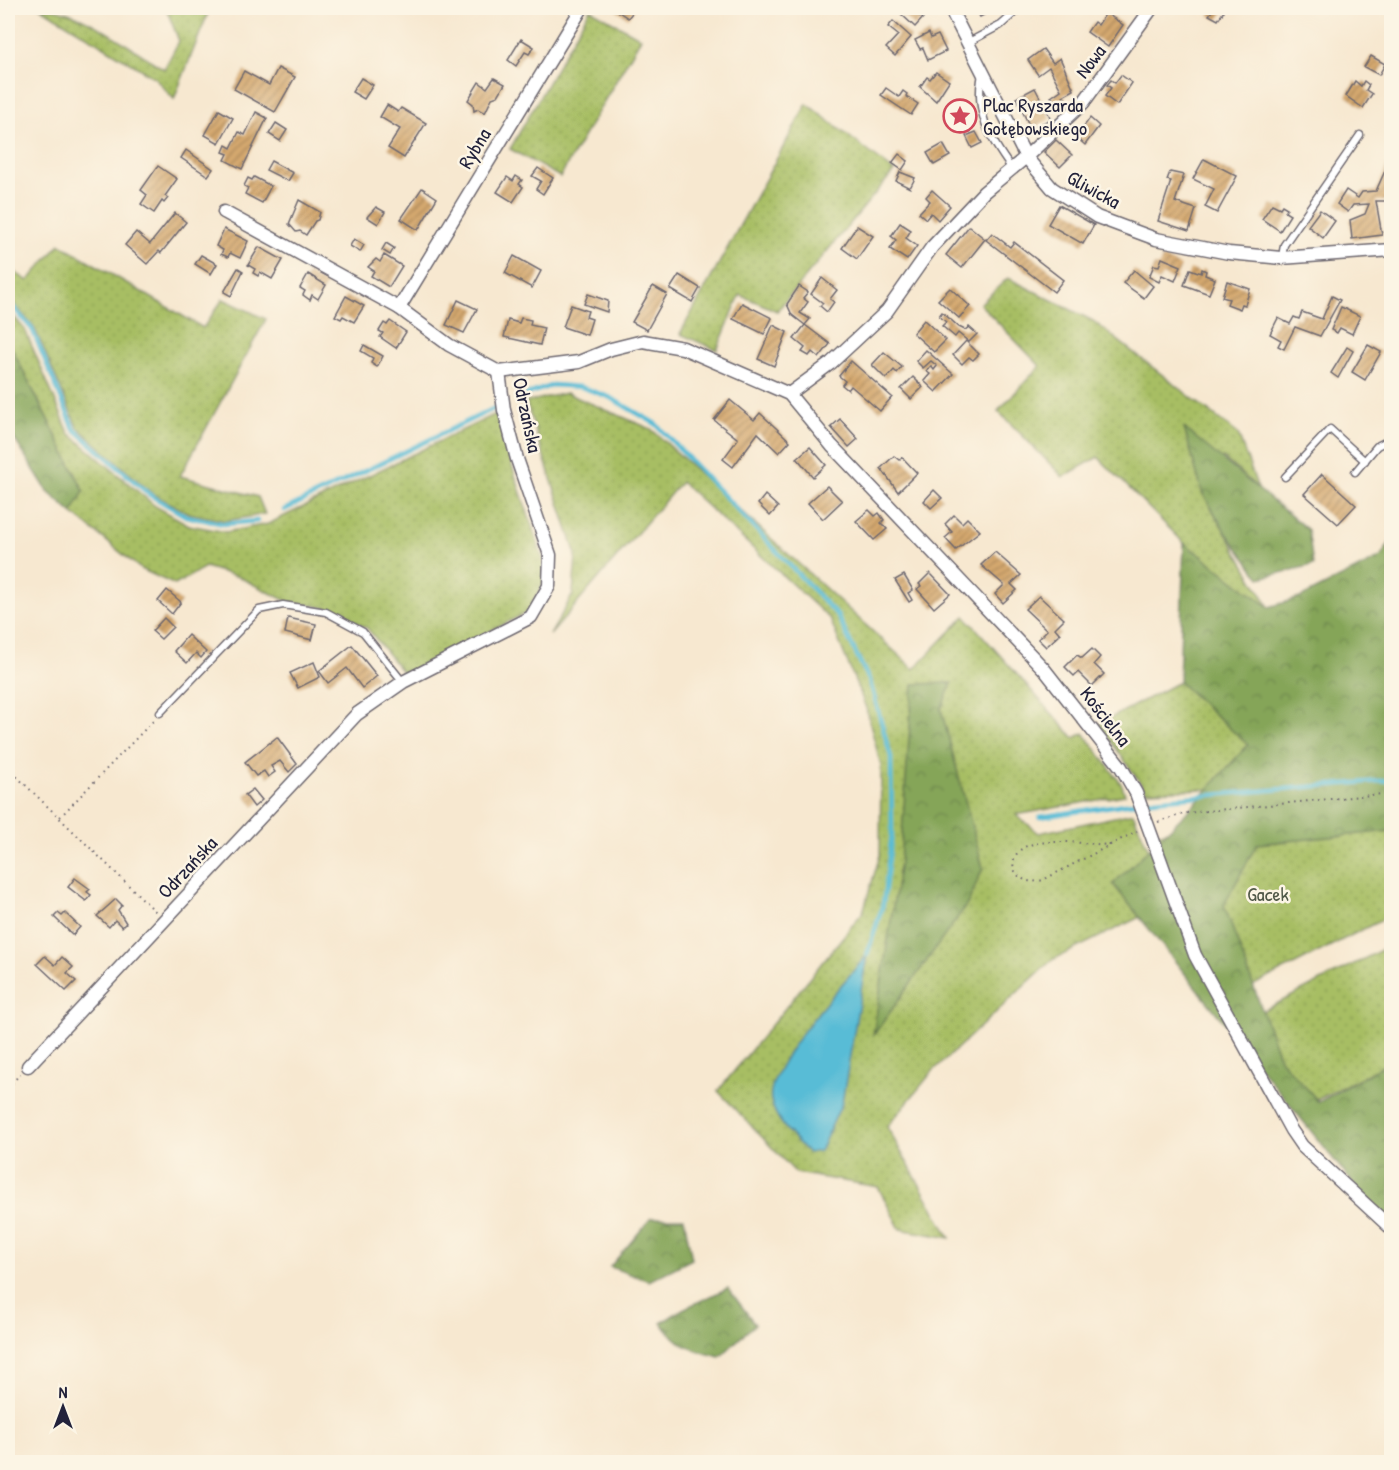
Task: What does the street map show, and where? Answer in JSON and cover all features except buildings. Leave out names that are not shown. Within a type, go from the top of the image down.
[{"type":"street","name":"Rybna","points":[[399,308],[582,8]]},
{"type":"street","name":"Gliwicka","points":[[950,8],[1026,157],[1052,188],[1097,217],[1156,239],[1229,253],[1281,258],[1392,250]]},
{"type":"street","name":"Nowa","points":[[789,394],[859,340],[888,311],[932,247],[984,192],[1026,157],[1083,103],[1152,8]]},
{"type":"street","points":[[224,212],[399,308],[449,345],[499,372]]},
{"type":"street","name":"Odrzańska","points":[[28,1066],[357,714],[403,682],[531,617],[549,586],[550,555],[517,459],[504,410],[499,372],[579,362],[611,349],[643,341],[683,348],[789,394]]},
{"type":"street","name":"Kościelna","points":[[789,394],[832,446],[1044,669],[1121,767],[1136,793],[1195,955],[1291,1130],[1302,1146],[1392,1229]]},
{"type":"lane","points":[[969,42],[1001,25],[1020,8]]},
{"type":"lane","points":[[983,71],[979,91],[981,117],[1012,169]]},
{"type":"lane","points":[[1281,258],[1284,244],[1360,135]]},
{"type":"lane","points":[[1285,477],[1330,429],[1365,461]]},
{"type":"lane","points":[[1355,472],[1377,446],[1389,440],[1392,441]]},
{"type":"lane","points":[[160,713],[259,610],[283,605],[326,612],[363,632],[403,682]]},
{"type":"path","points":[[60,817],[160,713]]},
{"type":"path","points":[[8,768],[164,921]]},
{"type":"path","points":[[1110,845],[1035,843],[1022,848],[1014,857],[1014,870],[1019,879],[1030,884],[1042,880],[1147,826],[1186,813],[1392,793]]},
{"type":"path","points":[[8,1088],[28,1066]]},
{"type":"green space","points":[[41,8],[72,14],[105,31],[164,69],[179,41],[166,8],[210,8],[174,99],[155,78]]},
{"type":"green space","points":[[590,9],[641,38],[560,177],[510,149]]},
{"type":"green space","points":[[807,104],[894,171],[777,311],[740,295],[717,350],[680,334]]},
{"type":"green space","points":[[60,244],[203,328],[223,299],[266,319],[180,476],[258,497],[265,514],[225,521],[188,513],[153,494],[77,427],[35,329],[8,297],[8,268],[28,281]]},
{"type":"green space","points":[[1008,278],[1093,321],[1238,434],[1258,488],[1223,458],[1202,492],[1269,607],[1184,543],[1098,457],[1063,477],[998,411],[1040,366],[980,304]]},
{"type":"green space","points":[[8,310],[25,330],[69,433],[155,506],[189,525],[226,532],[268,524],[498,413],[512,466],[543,559],[544,582],[528,612],[404,674],[367,628],[327,608],[286,601],[239,577],[205,567],[175,585],[141,569],[72,513],[84,491],[8,341]]},
{"type":"green space","points":[[8,341],[84,491],[72,513],[48,492],[8,429]]},
{"type":"green space","points":[[566,393],[651,429],[914,669],[965,616],[1074,738],[1084,733],[1122,785],[1125,795],[1016,815],[1039,833],[1133,813],[1149,850],[1113,884],[1140,917],[1052,960],[933,1071],[887,1127],[950,1238],[900,1229],[878,1187],[796,1173],[718,1091],[863,912],[880,855],[881,766],[866,708],[830,619],[681,482],[550,635],[573,594],[576,555],[526,402]]},
{"type":"green space","points":[[1184,428],[1308,530],[1313,565],[1260,578],[1225,531],[1202,492]]},
{"type":"green space","points":[[1391,541],[1391,831],[1257,844],[1224,905],[1280,1059],[1319,1102],[1391,1061],[1391,1222],[1359,1191],[1113,884],[1186,813],[1248,745],[1179,682],[1184,543],[1269,607],[1300,598],[1381,557]]},
{"type":"green space","points":[[1179,682],[1248,745],[1208,789],[1146,791],[1099,724]]},
{"type":"green space","points":[[952,683],[941,709],[983,868],[968,903],[873,1036],[900,861],[913,684]]},
{"type":"green space","name":"Gacek","points":[[1391,809],[1391,915],[1229,998],[1175,865],[1157,834],[1190,825]]},
{"type":"green space","points":[[1391,945],[1391,1062],[1303,1107],[1239,1023]]},
{"type":"green space","points":[[651,1218],[684,1218],[692,1259],[649,1281],[610,1267]]},
{"type":"green space","points":[[728,1288],[755,1324],[720,1357],[681,1343],[661,1323],[683,1309]]},
{"type":"water","points":[[867,955],[842,1103],[820,1151],[808,1153],[776,1115],[771,1100],[772,1085],[780,1067],[808,1025]]},
{"type":"waterway","points":[[8,301],[32,329],[74,429],[150,495],[186,516],[224,524],[257,521]]},
{"type":"waterway","points":[[517,398],[553,385],[581,387],[609,397],[656,424],[837,615],[870,682],[891,757],[892,834],[883,904],[867,955]]},
{"type":"waterway","points":[[284,510],[495,408]]},
{"type":"waterway","points":[[1040,817],[1152,800],[1392,780]]},
{"type":"place","name":"Plac Ryszarda Gołębowskiego","points":[[960,116]]}]
